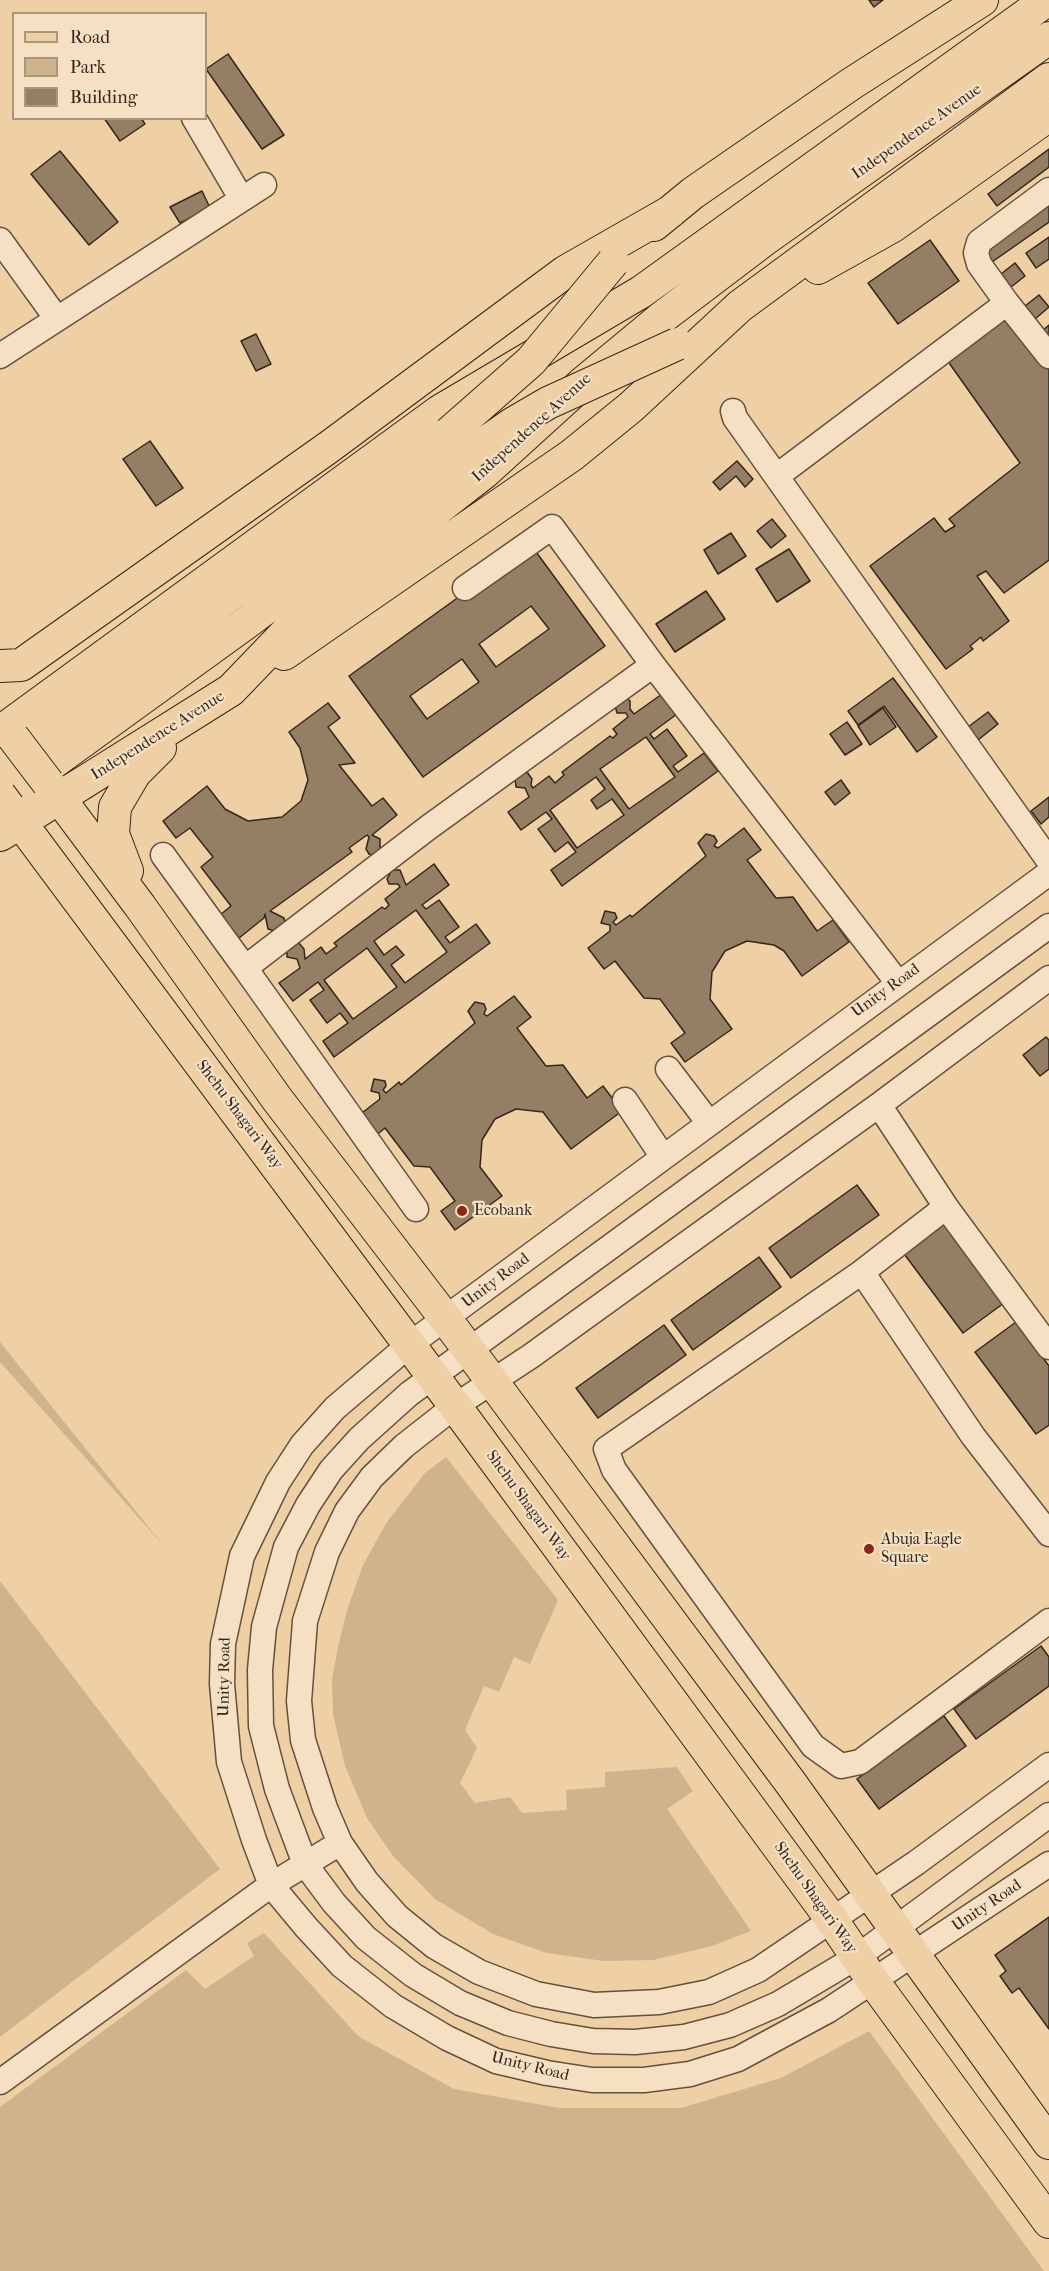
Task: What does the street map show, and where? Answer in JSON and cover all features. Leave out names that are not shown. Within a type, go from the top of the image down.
[{"type":"main road","name":"Independence Avenue","points":[[6,812],[246,623],[460,443],[474,413],[531,361],[607,257],[693,193],[851,84],[982,0]]},
{"type":"main road","name":"Independence Avenue","points":[[5,729],[440,411],[641,292],[1047,0]]},
{"type":"main road","name":"Independence Avenue","points":[[6,812],[53,790],[195,715],[231,690],[308,610],[485,472],[584,382],[660,319],[764,240],[1049,38]]},
{"type":"main road","name":"Independence Avenue","points":[[740,306],[1049,79]]},
{"type":"main road","points":[[231,690],[507,501],[598,435],[631,407],[681,350],[740,306],[849,253],[893,226],[1049,116]]},
{"type":"main road","points":[[0,666],[21,664],[329,447],[416,380],[565,272],[607,257]]},
{"type":"main road","points":[[460,443],[512,424],[548,404],[681,350]]},
{"type":"main road","name":"Independence Avenue","points":[[0,765],[460,443]]},
{"type":"main road","points":[[140,906],[114,841],[115,807],[135,773],[195,715]]},
{"type":"main road","points":[[5,729],[140,906],[277,1099],[445,1318],[490,1382],[783,1773],[1049,2143]]},
{"type":"main road","name":"Shehu Shagari Way","points":[[6,812],[455,1406],[832,1920],[1049,2222]]},
{"type":"street","points":[[195,120],[241,198]]},
{"type":"street","points":[[0,356],[264,185]]},
{"type":"street","points":[[1049,190],[979,242],[976,253],[979,264],[1049,356]]},
{"type":"street","points":[[0,240],[57,318]]},
{"type":"street","points":[[777,476],[1007,303]]},
{"type":"street","points":[[733,411],[735,418],[1049,861]]},
{"type":"street","points":[[465,588],[552,527],[653,665],[898,983]]},
{"type":"street","points":[[245,968],[429,826],[653,665]]},
{"type":"street","points":[[163,855],[416,1209]]},
{"type":"street","name":"Unity Road","points":[[1049,873],[445,1318],[409,1345],[335,1408],[302,1445],[258,1517],[242,1556],[223,1644],[224,1724],[232,1772],[272,1885],[342,1966],[393,2006],[447,2038],[496,2061],[547,2073],[592,2080],[644,2080],[690,2074],[738,2059],[829,2010],[895,1930],[1049,1815]]},
{"type":"street","name":"Unity Road","points":[[1049,926],[433,1377],[358,1439],[331,1470],[308,1505],[286,1547],[264,1628],[260,1670],[261,1726],[277,1789],[305,1864],[334,1903],[366,1938],[413,1975],[479,2011],[508,2023],[551,2034],[593,2041],[635,2042],[684,2037],[730,2025],[865,1969],[914,1956],[1049,1864]]},
{"type":"street","points":[[1049,978],[879,1105],[531,1356],[455,1406],[404,1446],[380,1469],[347,1511],[327,1552],[305,1621],[299,1701],[303,1740],[325,1808],[340,1843],[367,1882],[397,1916],[434,1946],[479,1972],[537,1994],[594,2005],[659,2002],[709,1992],[758,1970],[870,1895],[1049,1765]]},
{"type":"street","points":[[668,1070],[709,1123]]},
{"type":"street","points":[[625,1100],[663,1157]]},
{"type":"street","points":[[879,1105],[946,1207],[1049,1347]]},
{"type":"street","points":[[946,1207],[862,1272],[606,1449],[614,1470],[813,1746],[842,1766],[860,1762],[1049,1621]]},
{"type":"street","points":[[862,1272],[974,1436],[1049,1534]]},
{"type":"street","points":[[0,2082],[90,2014],[272,1885],[340,1843]]},
{"type":"green space","points":[[0,1342],[163,1545],[0,1362]]},
{"type":"green space","points":[[446,1457],[558,1600],[530,1664],[514,1657],[499,1692],[484,1686],[465,1730],[477,1748],[460,1783],[475,1803],[510,1797],[522,1813],[567,1810],[566,1790],[605,1787],[605,1772],[677,1767],[693,1791],[667,1809],[751,1931],[712,1946],[653,1960],[604,1961],[547,1953],[493,1934],[435,1899],[393,1856],[367,1818],[345,1766],[333,1714],[332,1679],[338,1647],[347,1610],[363,1565],[387,1522],[425,1473]]},
{"type":"green space","points":[[0,1581],[220,1869],[0,2037]]},
{"type":"green space","points":[[264,1933],[358,2036],[454,2089],[559,2108],[681,2108],[781,2078],[869,2031],[1044,2271],[0,2271],[0,2107],[186,1970],[205,1989],[254,1956],[247,1943]]},
{"type":"building","points":[[869,0],[883,0],[874,7]]},
{"type":"building","points":[[228,54],[284,135],[262,149],[207,68]]},
{"type":"building","points":[[105,120],[142,120],[145,124],[120,141]]},
{"type":"building","points":[[1049,149],[1049,167],[997,206],[988,194]]},
{"type":"building","points":[[60,151],[118,222],[89,245],[31,174]]},
{"type":"building","points":[[202,191],[210,208],[180,223],[170,207]]},
{"type":"building","points":[[1049,200],[1049,222],[992,262],[981,247]]},
{"type":"building","points":[[1049,237],[1049,259],[1036,268],[1026,253]]},
{"type":"building","points":[[930,240],[959,281],[898,324],[868,283]]},
{"type":"building","points":[[1015,263],[1025,276],[1011,287],[1001,274]]},
{"type":"building","points":[[1039,295],[1049,307],[1035,319],[1025,306]]},
{"type":"building","points":[[1009,316],[1049,369],[1049,560],[1004,593],[986,571],[977,576],[1009,621],[983,641],[981,637],[970,646],[973,649],[946,669],[870,566],[934,518],[945,532],[955,526],[949,519],[1020,463],[947,360]]},
{"type":"building","points":[[1049,325],[1049,340],[1042,331]]},
{"type":"building","points":[[256,334],[271,364],[256,371],[241,341]]},
{"type":"building","points":[[150,441],[183,488],[156,506],[123,459]]},
{"type":"building","points":[[737,461],[753,479],[745,487],[736,476],[720,490],[713,482]]},
{"type":"building","points":[[772,519],[786,536],[771,548],[757,531]]},
{"type":"building","points":[[731,533],[746,556],[718,574],[704,550]]},
{"type":"building","points":[[531,545],[605,646],[423,777],[349,676]],"holes":[[[531,606],[549,629],[496,667],[479,644]],[[462,659],[479,682],[427,719],[410,696]]]},
{"type":"building","points":[[789,549],[810,581],[777,602],[756,569]]},
{"type":"building","points":[[706,591],[725,619],[675,652],[656,624]]},
{"type":"building","points":[[893,678],[937,737],[917,752],[884,706],[858,725],[848,711]]},
{"type":"building","points":[[662,694],[677,714],[650,734],[654,739],[667,729],[687,756],[673,766],[678,772],[704,753],[718,771],[562,886],[551,870],[576,852],[568,842],[555,852],[538,829],[552,819],[546,812],[521,830],[508,812],[529,797],[525,788],[516,787],[515,777],[527,772],[532,779],[533,788],[549,776],[555,783],[564,775],[562,772],[610,736],[613,738],[617,734],[613,729],[628,717],[626,713],[617,713],[615,706],[626,697],[630,701],[630,709],[634,714]],"holes":[[[646,737],[675,777],[629,809],[600,769]],[[596,777],[605,789],[591,800],[597,809],[612,799],[624,815],[577,848],[550,810]]]},
{"type":"building","points":[[328,703],[340,718],[328,727],[355,763],[339,765],[372,806],[383,798],[397,815],[372,835],[380,839],[380,852],[375,856],[369,854],[366,849],[369,837],[367,835],[349,848],[352,852],[270,911],[284,918],[285,923],[279,932],[268,929],[265,914],[264,918],[239,938],[220,915],[231,906],[201,867],[213,857],[190,828],[176,838],[163,821],[207,786],[225,809],[248,821],[282,817],[301,801],[308,780],[300,748],[289,732]]},
{"type":"building","points":[[883,708],[896,727],[870,745],[858,726]]},
{"type":"building","points":[[988,712],[998,724],[978,740],[968,727]]},
{"type":"building","points":[[847,722],[862,744],[845,755],[830,734]]},
{"type":"building","points":[[841,780],[850,793],[835,805],[825,792]]},
{"type":"building","points":[[1049,797],[1049,817],[1041,824],[1031,811]]},
{"type":"building","points":[[744,828],[761,850],[747,860],[776,898],[793,897],[817,931],[833,920],[849,942],[802,976],[784,951],[774,945],[747,941],[725,951],[712,972],[710,999],[732,1029],[685,1062],[671,1043],[685,1033],[660,999],[644,998],[615,961],[604,969],[588,948],[610,931],[610,925],[601,923],[605,911],[615,913],[617,918],[613,922],[616,925],[630,915],[632,917],[706,856],[698,843],[706,834],[714,836],[717,841],[714,846],[718,848]]},
{"type":"building","points":[[434,864],[449,885],[422,905],[426,909],[439,900],[459,927],[445,937],[450,943],[476,924],[490,943],[334,1057],[323,1041],[348,1023],[340,1013],[327,1023],[310,1000],[324,990],[318,982],[293,1001],[279,983],[300,968],[297,959],[287,957],[287,948],[299,943],[304,949],[305,959],[321,947],[326,954],[337,946],[334,943],[382,907],[385,909],[389,905],[385,899],[400,887],[398,884],[389,884],[387,879],[392,870],[400,870],[406,885]],"holes":[[[416,910],[447,952],[405,983],[391,965],[404,955],[396,946],[384,955],[374,941]],[[367,948],[397,987],[353,1019],[324,980]]]},
{"type":"building","points":[[514,996],[531,1017],[517,1028],[546,1066],[563,1065],[587,1098],[603,1086],[622,1111],[571,1149],[543,1112],[516,1109],[495,1119],[482,1140],[480,1167],[502,1196],[455,1230],[441,1211],[455,1201],[430,1167],[414,1166],[385,1128],[374,1137],[358,1116],[380,1099],[379,1093],[371,1091],[374,1079],[385,1081],[386,1086],[383,1090],[386,1093],[399,1082],[401,1085],[475,1023],[468,1011],[475,1002],[484,1004],[486,1009],[484,1014],[487,1016]]},
{"type":"building","points":[[1046,1037],[1049,1040],[1049,1069],[1040,1076],[1023,1055]]},
{"type":"building","points":[[857,1185],[879,1215],[791,1278],[769,1248]]},
{"type":"building","points":[[944,1221],[1004,1303],[963,1333],[902,1251]]},
{"type":"building","points":[[759,1257],[781,1287],[693,1350],[671,1320]]},
{"type":"building","points":[[1016,1322],[1049,1366],[1049,1425],[1036,1434],[975,1352]]},
{"type":"building","points":[[664,1325],[686,1355],[598,1418],[576,1388]]},
{"type":"building","points":[[1041,1646],[1049,1657],[1049,1686],[976,1739],[954,1709]]},
{"type":"building","points":[[944,1716],[966,1746],[879,1809],[857,1779]]},
{"type":"building","points":[[1049,1917],[1049,2029],[1019,1988],[1012,1993],[1000,1976],[1006,1971],[995,1955]]},
{"type":"place","name":"Ecobank","points":[[462,1211]]},
{"type":"place","name":"Abuja Eagle Square","points":[[869,1549]]}]
